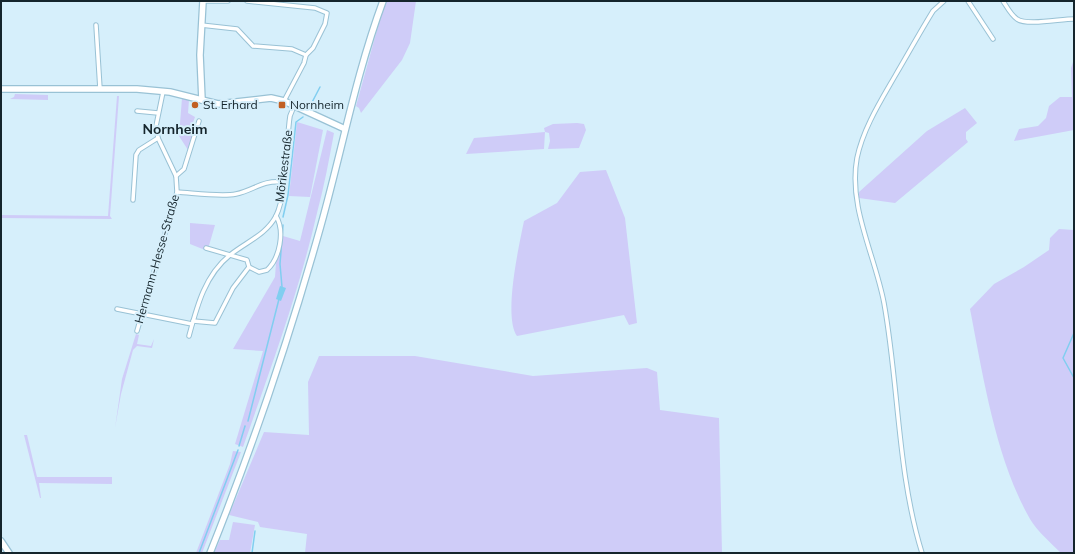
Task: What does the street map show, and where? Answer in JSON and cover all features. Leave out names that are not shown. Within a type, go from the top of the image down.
[{"type":"main road","points":[[202,100],[200,55],[203,1]]},
{"type":"main road","points":[[210,553],[249,450],[286,344],[322,223],[345,129],[383,1]]},
{"type":"main road","points":[[1,89],[137,89],[163,92],[223,104],[271,98],[284,101],[345,129]]},
{"type":"main road","points":[[1,541],[9,553]]},
{"type":"street","points":[[203,1],[228,1]]},
{"type":"street","points":[[247,1],[315,8],[326,11],[327,20],[313,48],[306,55],[304,63],[284,101]]},
{"type":"street","points":[[922,553],[912,521],[891,351],[883,301],[856,199],[855,176],[857,158],[864,135],[879,103],[933,11],[944,1]]},
{"type":"street","points":[[968,1],[992,39]]},
{"type":"street","points":[[1003,1],[1013,16],[1019,21],[1033,22],[1074,19]]},
{"type":"street","points":[[96,25],[100,90]]},
{"type":"street","points":[[201,25],[237,29],[253,46],[292,49],[306,55]]},
{"type":"street","points":[[163,92],[156,126],[158,138],[176,176],[184,170],[199,121]]},
{"type":"street","name":"Mörikestraße","points":[[189,336],[201,296],[222,262],[263,232],[276,216],[281,201],[290,116],[294,106]]},
{"type":"street","points":[[138,111],[158,113]]},
{"type":"street","points":[[133,200],[136,155],[139,150],[158,138]]},
{"type":"street","name":"Hermann-Hesse-Straße","points":[[137,331],[177,192],[176,176]]},
{"type":"street","points":[[177,192],[236,194],[265,182],[283,182]]},
{"type":"street","points":[[206,248],[231,254],[247,260],[249,267],[255,271],[262,272],[267,270],[274,262],[281,230],[276,216]]},
{"type":"street","points":[[117,310],[193,322],[215,322],[230,292],[249,267]]},
{"type":"shaded area","points":[[385,1],[416,1],[410,43],[402,60],[361,113],[359,108],[356,106]]},
{"type":"shaded area","points":[[1074,59],[1074,130],[1014,141],[1019,129],[1038,126],[1046,118],[1049,106],[1060,97],[1072,97],[1071,68]]},
{"type":"shaded area","points":[[15,94],[48,95],[48,100],[10,99],[14,97]]},
{"type":"shaded area","points":[[117,96],[119,96],[110,216],[112,219],[1,218],[1,215],[108,216]]},
{"type":"shaded area","points":[[182,98],[189,100],[188,113],[195,117],[191,128],[195,129],[188,150],[179,136]]},
{"type":"shaded area","points":[[965,108],[977,123],[966,132],[966,139],[968,142],[895,203],[859,198],[859,192],[927,131]]},
{"type":"shaded area","points":[[297,122],[323,130],[310,197],[289,196]]},
{"type":"shaded area","points":[[553,124],[584,124],[586,130],[579,148],[548,149],[550,141],[549,133],[545,132],[544,128]]},
{"type":"shaded area","points":[[327,130],[334,133],[310,243],[283,331],[243,447],[235,444],[263,351],[233,349],[275,277],[276,263],[283,236],[300,241]]},
{"type":"shaded area","points":[[545,132],[544,149],[466,154],[474,138]]},
{"type":"shaded area","points":[[606,170],[625,218],[637,323],[629,325],[624,315],[517,336],[513,326],[511,313],[513,280],[524,221],[557,203],[580,172]]},
{"type":"shaded area","points":[[190,223],[215,225],[208,249],[205,250],[190,244]]},
{"type":"shaded area","points":[[1059,229],[1074,230],[1074,553],[1061,553],[1044,537],[1030,519],[1018,496],[1008,471],[992,417],[970,309],[994,284],[1024,267],[1049,250],[1050,238]]},
{"type":"shaded area","points":[[280,286],[286,288],[281,301],[276,299]]},
{"type":"shaded area","points":[[136,334],[139,335],[137,344],[151,346],[154,339],[152,348],[137,346],[133,350],[121,394],[115,428],[122,379]]},
{"type":"shaded area","points":[[319,356],[415,356],[533,376],[647,368],[657,372],[660,410],[719,418],[722,553],[305,553],[307,534],[260,527],[258,522],[229,515],[264,432],[309,435],[308,382]]},
{"type":"shaded area","points":[[24,435],[27,435],[37,477],[112,477],[112,484],[39,483],[40,498]]},
{"type":"shaded area","points":[[233,451],[241,452],[202,553],[196,553],[230,464]]},
{"type":"shaded area","points":[[233,522],[255,525],[250,553],[214,553],[220,540],[229,540]]},
{"type":"waterway","points":[[308,110],[320,87]]},
{"type":"waterway","points":[[283,217],[288,195],[296,122],[303,117]]},
{"type":"waterway","points":[[282,287],[280,264],[283,225]]},
{"type":"waterway","points":[[248,421],[279,299]]},
{"type":"waterway","points":[[1074,333],[1063,358],[1074,378]]},
{"type":"waterway","points":[[239,446],[245,426]]},
{"type":"waterway","points":[[199,553],[238,450]]},
{"type":"waterway","points":[[252,553],[255,531]]},
{"type":"place","name":"St. Erhard","points":[[195,105]]},
{"type":"place","name":"Nornheim","points":[[282,105]]},
{"type":"district","name":"Nornheim","points":[[175,129]]}]
